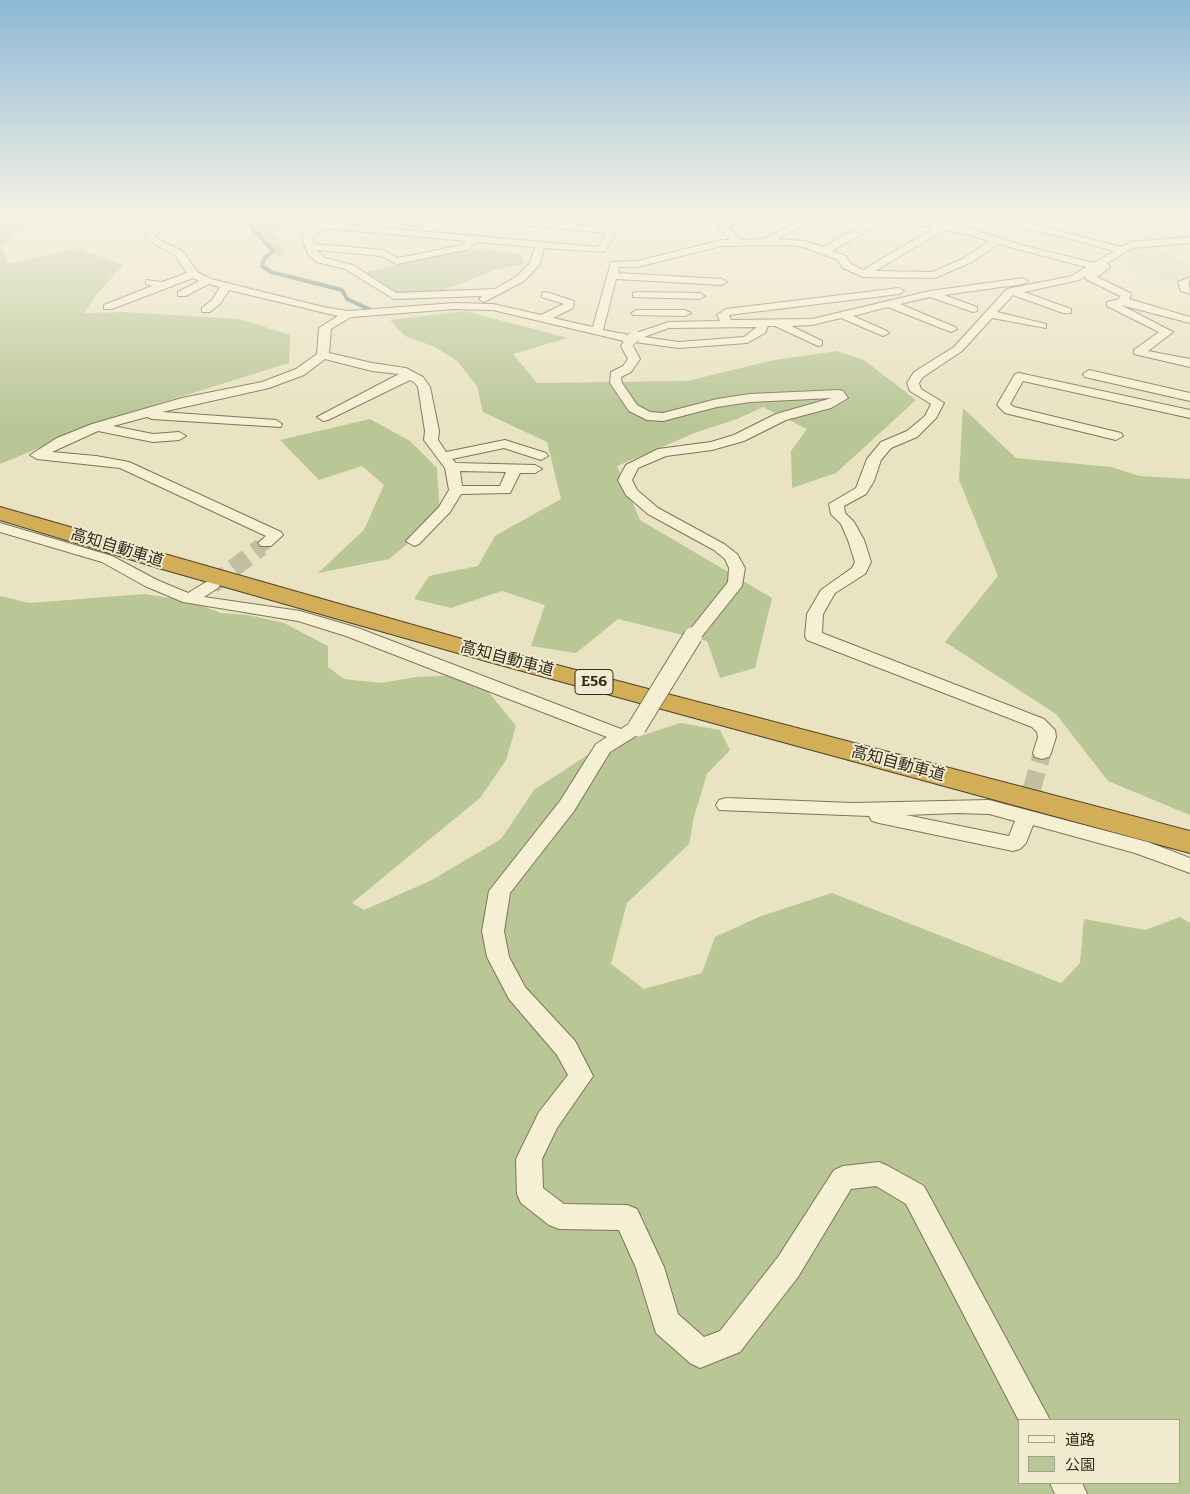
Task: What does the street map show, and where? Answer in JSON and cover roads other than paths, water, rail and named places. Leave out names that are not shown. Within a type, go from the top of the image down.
[{"type":"highway","name":"高知自動車道","points":[[0,502],[208,565],[590,671],[1190,830]]},
{"type":"highway","name":"高知自動車道","points":[[0,513],[170,564],[493,655],[1190,842]]},
{"type":"street","points":[[155,284],[162,286]]},
{"type":"street","points":[[108,307],[168,284]]},
{"type":"street","points":[[182,294],[202,284]]},
{"type":"street","points":[[221,284],[323,310],[348,314],[476,306],[493,307],[597,332],[660,344],[702,344],[747,340],[761,330],[763,324]]},
{"type":"street","points":[[375,284],[394,296],[495,292]]},
{"type":"street","points":[[476,306],[481,300],[511,284]]},
{"type":"street","points":[[597,332],[610,284]]},
{"type":"street","points":[[635,337],[639,284]]},
{"type":"street","points":[[943,284],[947,288]]},
{"type":"street","points":[[988,284],[724,314],[669,325],[635,337],[627,346],[634,359],[627,368],[616,375],[616,384],[633,408],[647,416],[664,417],[717,403],[750,398],[827,394],[839,394],[842,398],[827,405],[781,417],[739,438],[712,446],[663,452],[633,465],[625,480],[631,492],[653,511],[719,547],[732,557],[737,568],[736,583],[692,636],[630,732],[603,748],[567,806],[500,891],[493,931],[498,957],[516,993],[566,1048],[581,1076],[548,1120],[529,1159],[530,1194],[559,1216],[627,1218],[650,1267],[666,1323],[700,1353],[730,1342],[788,1266],[843,1178],[879,1174],[915,1195],[1034,1419]]},
{"type":"street","points":[[1042,753],[1047,737],[1046,730],[1038,723],[813,636],[815,614],[829,590],[859,571],[863,562],[856,540],[847,522],[838,514],[836,504],[861,491],[867,481],[874,460],[886,445],[912,434],[930,418],[938,403],[916,391],[913,383],[918,375],[958,348],[1011,291],[1052,284]]},
{"type":"street","points":[[1103,284],[1126,295],[1123,301]]},
{"type":"street","points":[[206,310],[216,302],[227,285]]},
{"type":"street","points":[[724,314],[763,324],[812,322],[930,294],[947,288]]},
{"type":"street","points":[[1011,291],[1067,311]]},
{"type":"street","points":[[930,294],[973,309]]},
{"type":"street","points":[[543,318],[569,306],[569,301],[546,295]]},
{"type":"street","points":[[637,295],[700,296]]},
{"type":"street","points":[[1190,320],[1123,301],[1111,304],[1166,332],[1138,352],[1190,363]]},
{"type":"street","points":[[889,304],[951,329]]},
{"type":"street","points":[[637,313],[701,313]]},
{"type":"street","points":[[266,543],[276,535],[136,470],[96,460],[37,455],[62,441],[97,427],[186,401],[265,386],[300,372],[323,355],[325,328],[348,314]]},
{"type":"street","points":[[990,314],[1042,326]]},
{"type":"street","points":[[844,315],[883,333]]},
{"type":"street","points":[[777,323],[818,343]]},
{"type":"street","points":[[323,355],[372,367],[402,371],[420,380],[424,387],[432,431],[431,440],[447,462],[456,490],[445,509],[414,541]]},
{"type":"street","points":[[1089,374],[1190,397]]},
{"type":"street","points":[[323,417],[410,375]]},
{"type":"street","points":[[1116,436],[1010,410],[1003,405],[1019,377],[1190,414]]},
{"type":"street","points":[[141,414],[276,424]]},
{"type":"street","points":[[97,427],[153,438],[178,436]]},
{"type":"street","points":[[447,462],[505,444],[541,456]]},
{"type":"street","points":[[447,462],[535,470]]},
{"type":"street","points":[[456,490],[505,490],[515,469]]},
{"type":"street","points":[[0,527],[107,559],[151,583],[189,599],[300,616],[352,632],[630,732]]},
{"type":"street","points":[[189,599],[212,585]]},
{"type":"street","points":[[726,805],[853,810],[958,806],[989,807],[1141,847],[1190,866]]},
{"type":"street","points":[[853,810],[1013,844],[1019,838],[1023,824]]},
{"type":"waterway","points":[[317,284],[342,290],[347,299],[373,311]]},
{"type":"tunnel","points":[[259,548],[266,543]]},
{"type":"tunnel","points":[[212,585],[261,547]]},
{"type":"tunnel","points":[[1032,789],[1042,753]]},
{"type":"tunnel","points":[[1023,824],[1033,788]]}]
